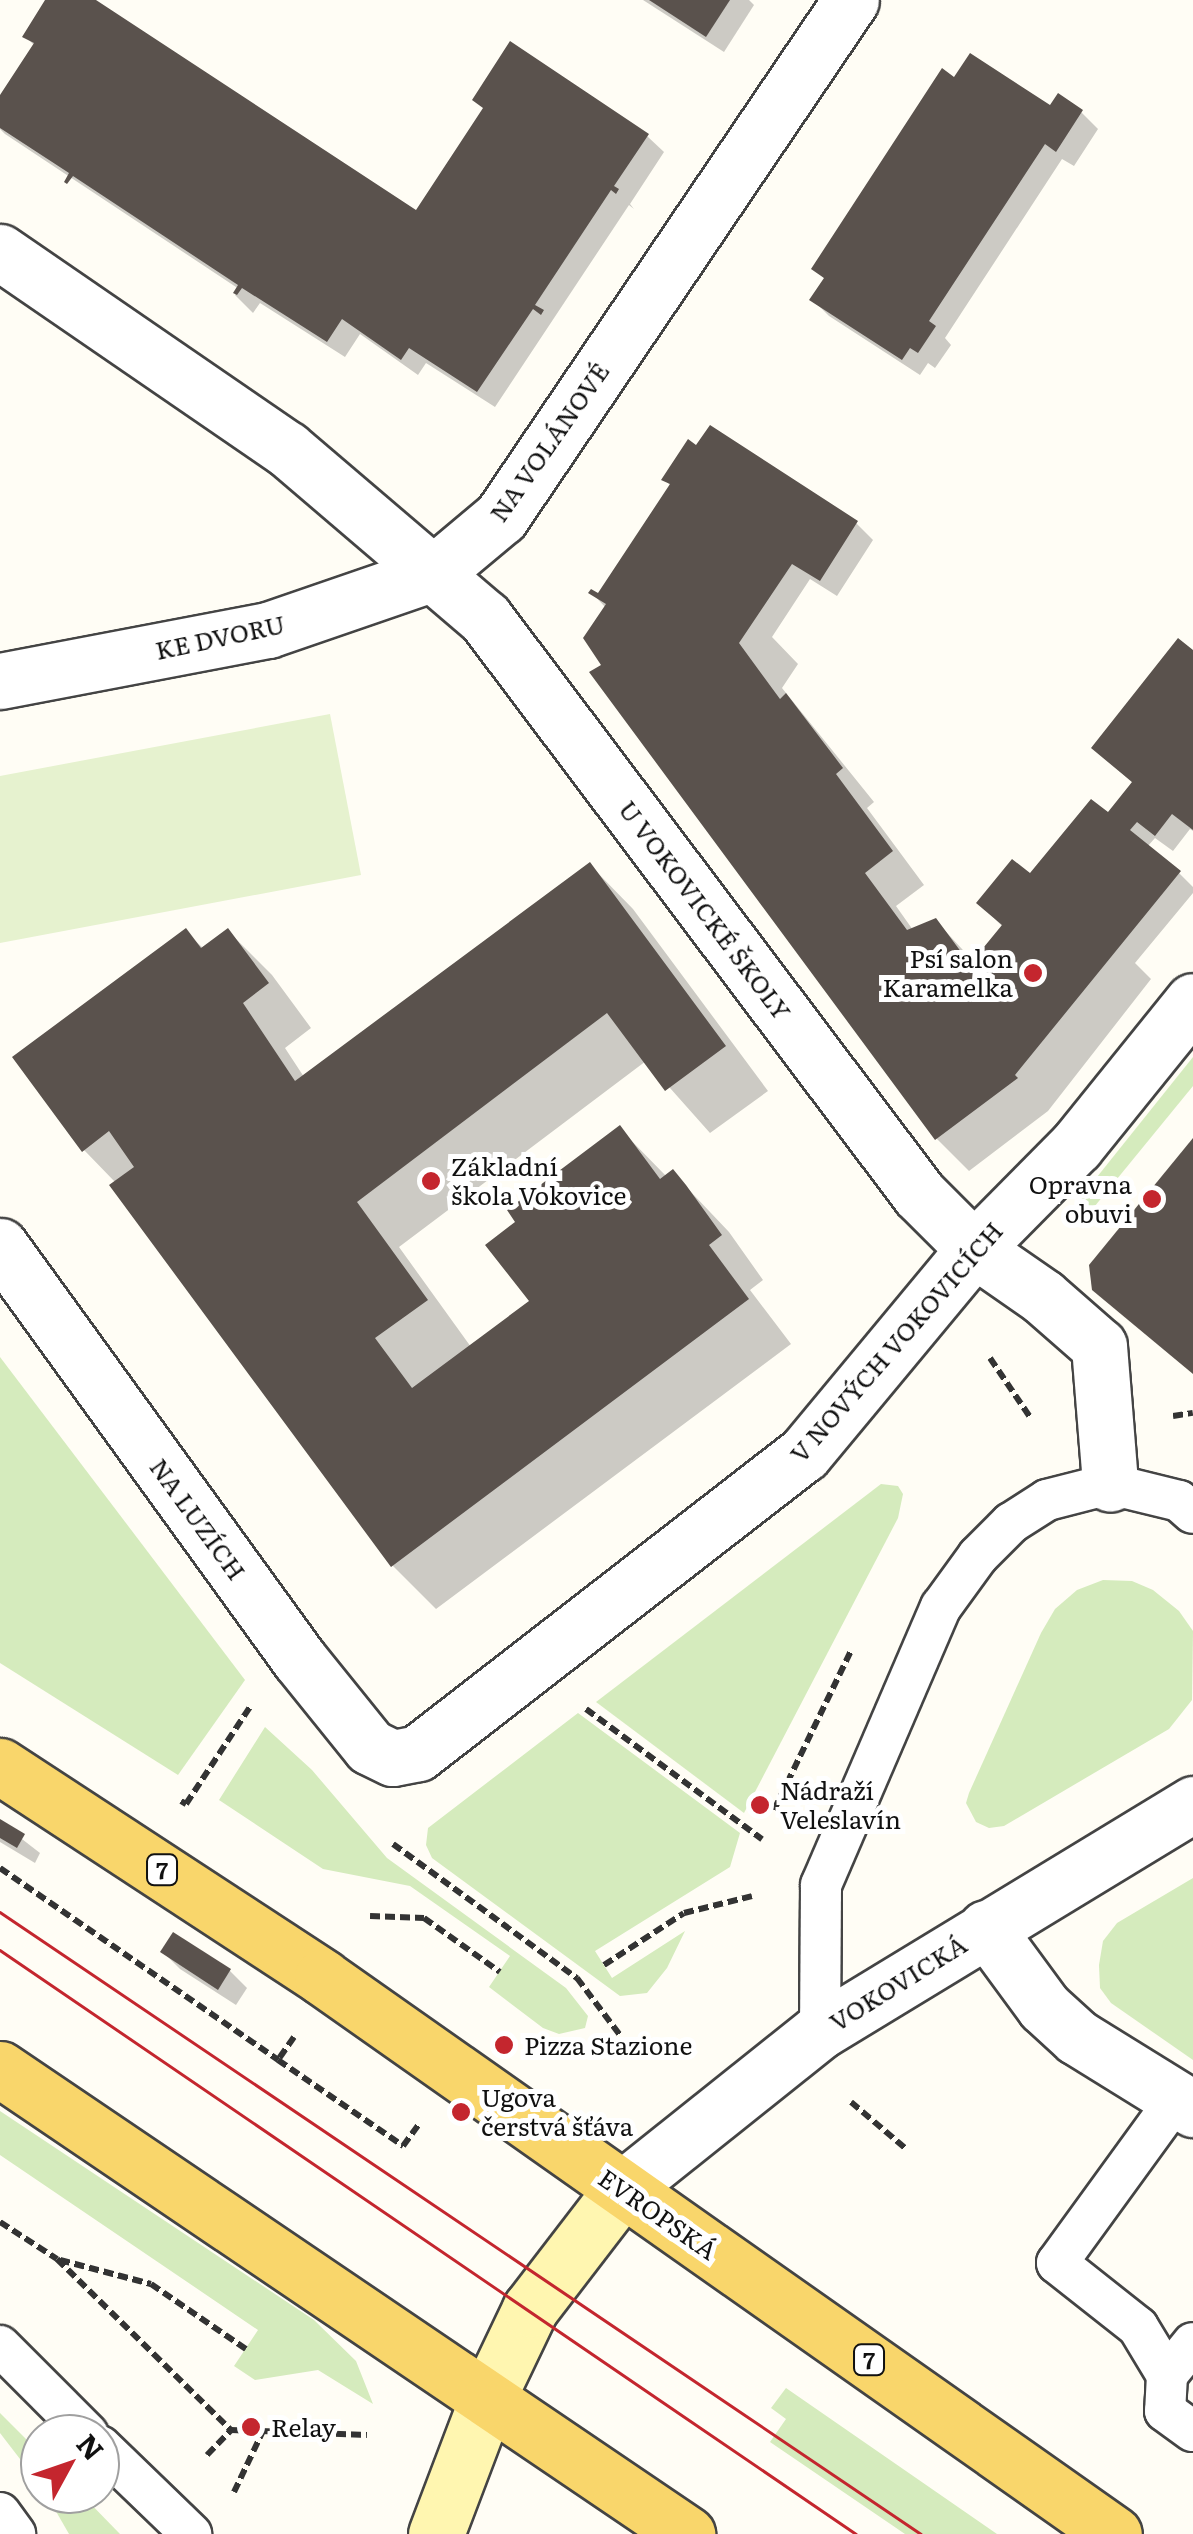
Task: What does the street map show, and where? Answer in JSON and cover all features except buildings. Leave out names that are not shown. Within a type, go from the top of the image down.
[{"type":"main road","name":"EVROPSKÁ","points":[[0,1766],[322,1977],[1114,2534]]},
{"type":"main road","points":[[0,2069],[686,2534]]},
{"type":"street","name":"NA VOLÁNOVÉ","points":[[434,572],[502,517],[851,0]]},
{"type":"street","points":[[0,252],[287,448],[434,572]]},
{"type":"street","name":"KE DVORU","points":[[0,681],[268,630],[434,572]]},
{"type":"street","name":"U VOKOVICKÉ ŠKOLY","points":[[434,572],[485,618],[919,1194],[974,1249],[1043,1296],[1099,1346],[1110,1484]]},
{"type":"street","name":"V NOVÝCH VOKOVICÍCH","points":[[418,1753],[804,1454],[974,1249],[1076,1146],[1193,1001]]},
{"type":"street","name":"NA LUZÍCH","points":[[0,1246],[299,1659],[370,1746],[392,1758],[418,1753]]},
{"type":"street","name":"VOKOVICKÁ","points":[[622,2189],[820,2032],[1193,1804]]},
{"type":"street","points":[[986,1928],[1044,2007],[1078,2037],[1184,2106]]},
{"type":"street","points":[[436,2534],[488,2397],[530,2309],[622,2189]]},
{"type":"lane","points":[[820,2032],[820,1884],[941,1607],[978,1556],[1011,1523],[1047,1500],[1110,1484],[1178,1501],[1193,1512]]},
{"type":"lane","points":[[1184,2106],[1057,2263],[1138,2327],[1167,2375],[1165,2412],[1193,2431]]},
{"type":"lane","points":[[1167,2375],[1193,2342]]},
{"type":"lane","points":[[0,2346],[68,2414]]},
{"type":"lane","points":[[120,2465],[191,2534]]},
{"type":"lane","points":[[0,2514],[15,2534]]},
{"type":"path","points":[[990,1358],[1030,1417]]},
{"type":"path","points":[[774,1810],[855,1644]]},
{"type":"path","points":[[574,1700],[762,1839]]},
{"type":"path","points":[[186,1804],[234,1730]]},
{"type":"path","points":[[393,1844],[577,1978],[620,2035]]},
{"type":"path","points":[[0,1868],[403,2146],[422,2120]]},
{"type":"path","points":[[604,1965],[684,1913],[752,1896]]},
{"type":"path","points":[[370,1916],[424,1918],[500,1972]]},
{"type":"path","points":[[278,2060],[297,2034]]},
{"type":"path","points":[[852,2102],[904,2148]]},
{"type":"path","points":[[0,2222],[57,2260],[231,2430],[368,2435]]},
{"type":"path","points":[[57,2260],[151,2284],[246,2349]]},
{"type":"path","points":[[206,2456],[231,2430]]},
{"type":"path","points":[[231,2500],[263,2431]]},
{"type":"green space","points":[[330,714],[361,875],[0,943],[0,776]]},
{"type":"green space","points":[[1193,1057],[1193,1086],[1081,1223],[1065,1217]]},
{"type":"green space","points":[[0,1357],[245,1680],[178,1775],[0,1663]]},
{"type":"green space","points":[[881,1484],[898,1486],[903,1494],[898,1518],[744,1813],[596,1702]]},
{"type":"green space","points":[[1103,1580],[1132,1581],[1153,1590],[1179,1611],[1193,1631],[1192,1700],[1169,1729],[1004,1826],[989,1828],[976,1822],[966,1803],[969,1793],[1041,1633],[1055,1609],[1077,1590]]},
{"type":"green space","points":[[578,1713],[740,1833],[730,1867],[595,1951],[612,1978],[685,1931],[667,1968],[647,1993],[620,1996],[432,1858],[426,1845],[428,1828]]},
{"type":"green space","points":[[265,1727],[312,1770],[387,1858],[566,1988],[588,2016],[585,2028],[559,2034],[543,2028],[489,1987],[510,1956],[410,1886],[323,1869],[219,1800]]},
{"type":"green space","points":[[1193,1878],[1193,2060],[1111,2003],[1100,1988],[1099,1965],[1103,1941],[1117,1923]]},
{"type":"green space","points":[[0,2111],[314,2320],[356,2361],[373,2404],[318,2370],[255,2380],[234,2366],[258,2330],[0,2155]]},
{"type":"green space","points":[[786,2388],[997,2534],[905,2534],[770,2442],[786,2419],[771,2408]]},
{"type":"green space","points":[[0,2413],[20,2433],[20,2459],[0,2433]]},
{"type":"green space","points":[[58,2514],[100,2514],[120,2534],[69,2534]]},
{"type":"tram line","points":[[0,1912],[921,2534]]},
{"type":"tram line","points":[[0,1950],[856,2534]]},
{"type":"place","name":"Psí salon Karamelka","points":[[1033,973]]},
{"type":"place","name":"Základní škola Vokovice","points":[[431,1181]]},
{"type":"place","name":"Opravna obuvi","points":[[1152,1199]]},
{"type":"place","name":"Nádraží Veleslavín","points":[[760,1805]]},
{"type":"place","name":"Pizza Stazione","points":[[504,2045]]},
{"type":"place","name":"Ugova čerstvá šťáva","points":[[461,2112]]},
{"type":"place","name":"Relay","points":[[251,2427]]}]
